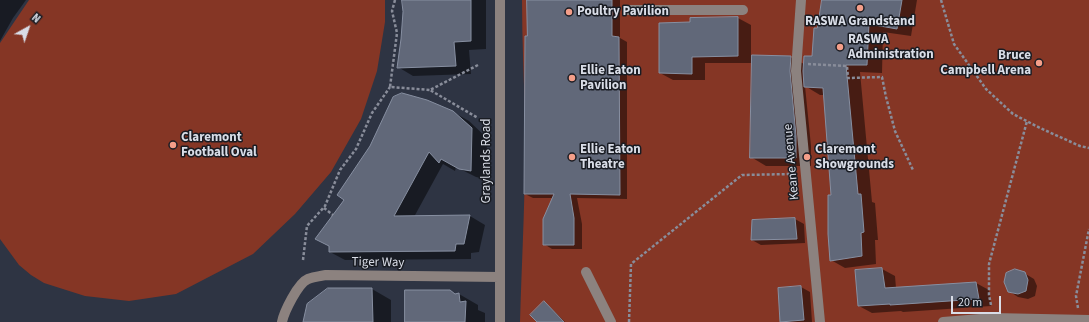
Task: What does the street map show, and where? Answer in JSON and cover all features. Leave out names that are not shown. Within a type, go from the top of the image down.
[{"type":"street","name":"Graylands Road","points":[[500,0],[500,322]]},
{"type":"street","name":"Keane Avenue","points":[[801,0],[796,71],[820,322]]},
{"type":"street","points":[[627,10],[743,10]]},
{"type":"street","points":[[586,272],[611,322]]},
{"type":"street","name":"Tiger Way","points":[[282,322],[283,315],[294,294],[307,279],[326,275],[500,277]]},
{"type":"street","points":[[943,322],[993,318],[1085,320]]},
{"type":"path","points":[[303,260],[307,226],[324,208],[340,170],[356,149],[372,113],[390,87],[397,33],[392,11],[395,0]]},
{"type":"path","points":[[940,0],[954,44],[986,90],[1013,114],[1073,143],[1089,148]]},
{"type":"path","points":[[796,64],[846,66],[848,78],[882,76],[895,131],[912,170]]},
{"type":"path","points":[[430,90],[478,65]]},
{"type":"path","points":[[390,87],[430,90],[478,118]]},
{"type":"path","points":[[993,318],[989,295],[989,264],[1026,121]]},
{"type":"path","points":[[629,322],[631,264],[742,175],[806,174]]},
{"type":"path","points":[[324,208],[333,215]]},
{"type":"path","points":[[1085,320],[1076,296],[1089,229]]},
{"type":"shaded area","name":"Claremont Football Oval","points":[[29,0],[385,0],[385,22],[377,71],[361,119],[331,172],[295,214],[253,254],[176,294],[129,301],[85,296],[44,283],[19,265],[0,239],[0,43]]},
{"type":"shaded area","name":"Claremont Showgrounds","points":[[522,0],[1089,0],[1089,322],[520,322],[525,144]]},
{"type":"building","points":[[402,0],[471,0],[471,41],[454,42],[456,66],[397,68],[403,12]]},
{"type":"building","points":[[527,0],[612,0],[612,36],[619,37],[620,195],[570,194],[574,218],[574,245],[543,245],[543,219],[554,194],[524,194],[525,36],[527,36]]},
{"type":"building","points":[[822,0],[902,0],[897,29],[869,24],[867,65],[846,65],[858,194],[861,194],[864,232],[861,233],[862,256],[830,261],[828,195],[831,195],[823,88],[804,87],[803,71],[804,56],[812,56],[814,28],[817,28]]},
{"type":"building","points":[[738,17],[738,56],[692,57],[692,74],[659,73],[659,23],[690,22],[690,18]]},
{"type":"building","points":[[752,55],[791,56],[790,71],[796,136],[796,158],[750,158]]},
{"type":"building","points":[[402,93],[427,100],[453,111],[472,128],[471,171],[459,169],[441,159],[439,163],[429,152],[394,216],[470,215],[464,244],[456,244],[455,251],[329,252],[329,246],[315,239],[344,200],[337,195],[370,146],[393,97]]},
{"type":"building","points":[[795,218],[797,239],[751,240],[752,220]]},
{"type":"building","points":[[882,268],[885,288],[976,282],[979,299],[858,306],[855,270]]},
{"type":"building","points":[[1015,269],[1025,272],[1028,280],[1026,291],[1018,294],[1008,292],[1004,282],[1006,273]]},
{"type":"building","points":[[801,286],[804,320],[780,322],[778,288]]},
{"type":"building","points":[[328,288],[372,288],[373,322],[303,322],[307,304]]},
{"type":"building","points":[[405,290],[450,290],[455,294],[459,293],[460,302],[466,301],[465,322],[405,322]]},
{"type":"building","points":[[544,301],[564,322],[537,322],[530,315]]},
{"type":"place","name":"RASWA Grandstand","points":[[860,8]]},
{"type":"place","name":"Poultry Pavilion","points":[[569,12]]},
{"type":"place","name":"RASWA Administration","points":[[840,47]]},
{"type":"place","name":"Bruce Campbell Arena","points":[[1039,63]]},
{"type":"place","name":"Ellie Eaton Pavilion","points":[[572,78]]},
{"type":"place","name":"Claremont Football Oval","points":[[173,145]]},
{"type":"place","name":"Ellie Eaton Theatre","points":[[572,157]]},
{"type":"place","name":"Claremont Showgrounds","points":[[807,157]]}]
